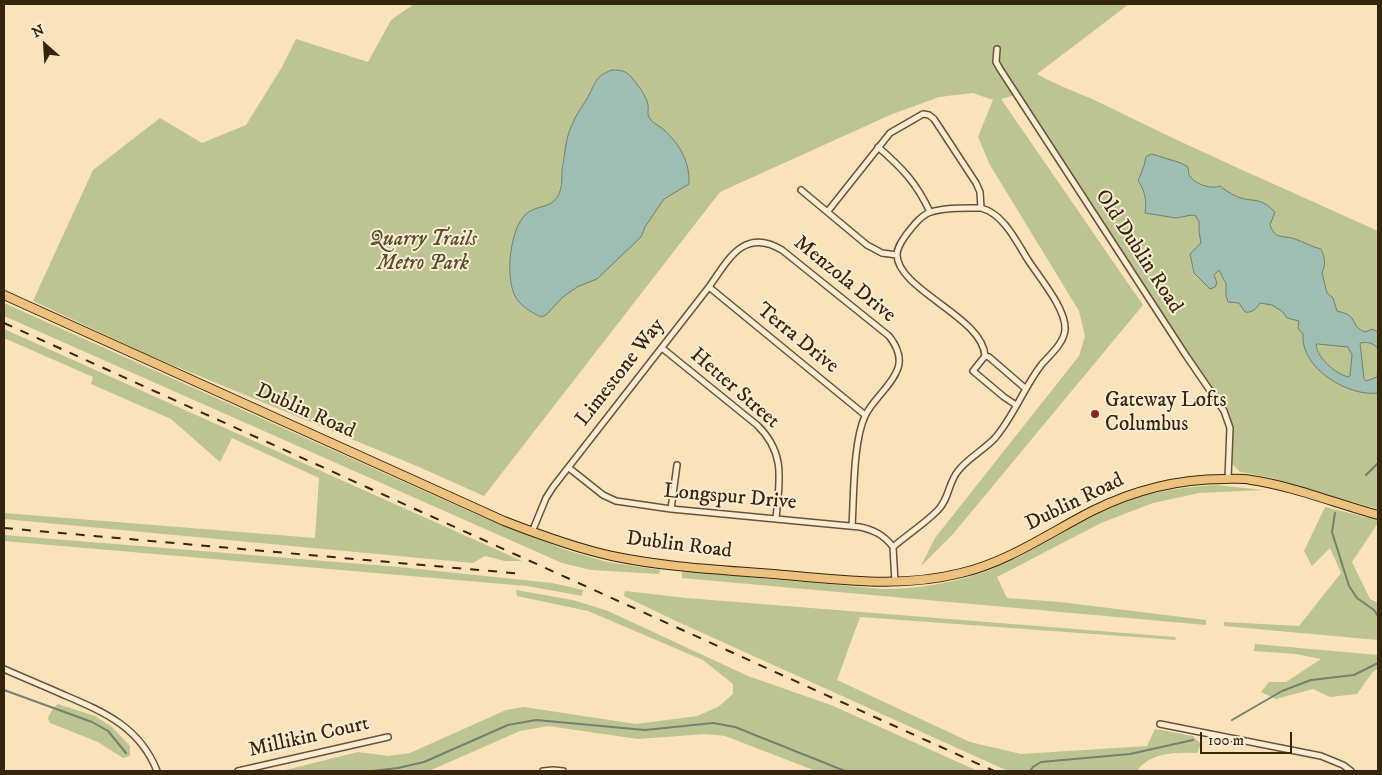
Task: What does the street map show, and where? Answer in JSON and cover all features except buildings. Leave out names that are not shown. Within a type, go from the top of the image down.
[{"type":"main road","name":"Dublin Road","points":[[4,295],[439,492],[532,532],[576,547],[634,560],[872,582],[934,579],[986,566],[1009,556],[1112,502],[1150,488],[1177,482],[1250,479],[1378,515]]},
{"type":"street","name":"Old Dublin Road","points":[[997,49],[996,62],[1000,69],[1224,411],[1230,428],[1228,479]]},
{"type":"street","points":[[828,211],[890,133],[916,116],[923,114],[929,115],[934,119],[976,183],[980,192],[981,208]]},
{"type":"street","points":[[878,148],[907,173],[930,212]]},
{"type":"street","points":[[801,190],[867,245],[882,253],[897,255]]},
{"type":"street","points":[[895,582],[893,547],[937,511],[947,496],[957,471],[995,438],[1016,405],[1026,389],[1035,373],[1064,336],[1064,321],[1052,298],[1003,222],[989,210],[981,208],[930,212],[918,220],[898,247],[897,255],[900,266],[904,273],[924,291],[976,333],[985,347],[985,356],[973,371],[1016,405]]},
{"type":"street","name":"Menzola Drive","points":[[747,244],[765,243],[774,245],[782,250],[889,336],[897,348],[898,368],[866,416]]},
{"type":"street","name":"Limestone Way","points":[[532,532],[546,498],[709,287],[730,257],[737,249],[747,244]]},
{"type":"street","name":"Terra Drive","points":[[709,287],[866,416]]},
{"type":"street","name":"Hetter Street","points":[[662,348],[757,425],[771,440],[780,470],[776,518]]},
{"type":"street","points":[[985,356],[1013,376],[1026,389]]},
{"type":"street","points":[[852,526],[858,446],[866,416]]},
{"type":"street","points":[[671,509],[676,465]]},
{"type":"street","name":"Longspur Drive","points":[[569,468],[608,498],[671,509],[852,526],[871,530],[882,535],[893,547]]},
{"type":"street","points":[[4,669],[89,705],[118,720],[144,747],[156,771]]},
{"type":"street","points":[[1160,724],[1321,756],[1351,771]]},
{"type":"street","name":"Millikin Court","points":[[238,771],[388,737]]},
{"type":"street","points":[[543,771],[563,771]]},
{"type":"green space","name":"Quarry Trails Metro Park","points":[[414,4],[1129,4],[1037,74],[1209,155],[1378,231],[1378,509],[1272,478],[1240,472],[1232,464],[1232,427],[1227,411],[1019,94],[1001,99],[1143,305],[953,534],[921,566],[935,538],[1079,356],[1085,336],[1079,311],[990,165],[978,137],[993,100],[973,93],[939,97],[890,115],[720,192],[484,496],[419,467],[151,356],[33,301],[93,170],[160,118],[202,143],[246,125],[282,67],[296,39],[368,62],[391,20]]},
{"type":"green space","points":[[4,303],[482,517],[566,550],[607,562],[660,570],[659,574],[591,570],[562,563],[4,316]]},
{"type":"green space","points":[[4,329],[522,561],[505,561],[485,556],[473,563],[4,519],[4,513],[315,538],[319,478],[232,438],[220,462],[171,419],[91,384],[93,377],[4,338]]},
{"type":"green space","points":[[1216,485],[1264,490],[1199,493],[1153,503],[1101,523],[997,577],[1007,598],[1060,602],[1206,620],[1206,625],[682,578],[682,571],[882,589],[909,588],[935,584],[987,571],[1112,507],[1130,500],[1173,490]]},
{"type":"green space","points":[[1325,507],[1378,520],[1378,523],[1352,562],[1370,599],[1378,603],[1378,640],[1224,626],[1224,622],[1299,626],[1341,573],[1330,548],[1312,566],[1304,551]]},
{"type":"green space","points":[[4,535],[399,567],[552,583],[583,590],[582,596],[527,586],[4,541]]},
{"type":"green space","points":[[516,590],[573,600],[608,611],[748,676],[831,705],[978,771],[816,771],[725,736],[706,734],[638,739],[548,726],[520,731],[429,771],[281,771],[358,752],[389,756],[410,753],[506,710],[524,707],[636,724],[697,716],[718,707],[733,694],[733,684],[703,660],[588,611],[517,596]]},
{"type":"green space","points":[[625,591],[686,598],[1175,637],[1176,640],[860,617],[837,680],[970,742],[1021,754],[1147,746],[1155,729],[1193,736],[1201,744],[1197,753],[1164,754],[1149,760],[1137,771],[1008,771],[676,621],[624,596]]},
{"type":"green space","points":[[1255,644],[1378,655],[1378,668],[1372,673],[1357,694],[1330,697],[1313,689],[1276,699],[1261,692],[1269,682],[1286,682],[1321,659],[1296,654],[1254,651]]},
{"type":"green space","points":[[58,704],[95,716],[112,727],[130,746],[130,756],[123,758],[98,742],[50,723],[48,718],[53,708]]},
{"type":"water","points":[[612,70],[627,73],[640,88],[646,98],[649,118],[669,135],[683,154],[688,168],[689,184],[664,199],[645,227],[641,237],[597,279],[577,287],[563,297],[546,315],[541,317],[520,303],[512,288],[510,266],[516,231],[525,215],[530,211],[553,202],[557,197],[561,188],[562,167],[569,131],[597,80]]},
{"type":"water","points":[[1152,154],[1181,163],[1188,167],[1191,178],[1199,183],[1208,187],[1220,186],[1238,197],[1265,204],[1275,212],[1270,225],[1274,233],[1321,249],[1324,261],[1322,273],[1327,293],[1333,298],[1337,311],[1350,316],[1361,330],[1365,332],[1372,329],[1378,332],[1378,349],[1370,343],[1360,343],[1364,379],[1366,381],[1377,377],[1378,366],[1378,393],[1366,393],[1340,385],[1318,369],[1309,358],[1304,346],[1303,334],[1298,328],[1299,321],[1287,318],[1283,312],[1272,305],[1260,303],[1254,310],[1245,312],[1239,303],[1228,302],[1226,284],[1219,270],[1214,275],[1217,283],[1215,287],[1210,289],[1194,273],[1190,254],[1201,243],[1199,222],[1196,216],[1192,215],[1176,218],[1145,213],[1145,196],[1138,181],[1146,157]],"holes":[[[1316,345],[1348,347],[1352,355],[1350,376],[1348,377],[1328,365],[1320,355]]]},
{"type":"waterway","points":[[1366,475],[1378,463]]},
{"type":"waterway","points":[[1335,513],[1332,532],[1349,586],[1357,598],[1374,610],[1378,616]]},
{"type":"waterway","points":[[1232,720],[1282,691],[1311,680],[1354,675],[1378,663]]},
{"type":"waterway","points":[[4,690],[92,722],[108,731],[126,753]]},
{"type":"waterway","points":[[372,771],[424,762],[508,725],[536,720],[645,730],[713,723],[735,727],[845,771]]},
{"type":"waterway","points":[[1030,771],[1041,762],[1130,754],[1193,740]]},
{"type":"railway","points":[[4,323],[994,771]]},
{"type":"railway","points":[[4,528],[524,574]]},
{"type":"place","name":"Gateway Lofts Columbus","points":[[1095,414]]}]
